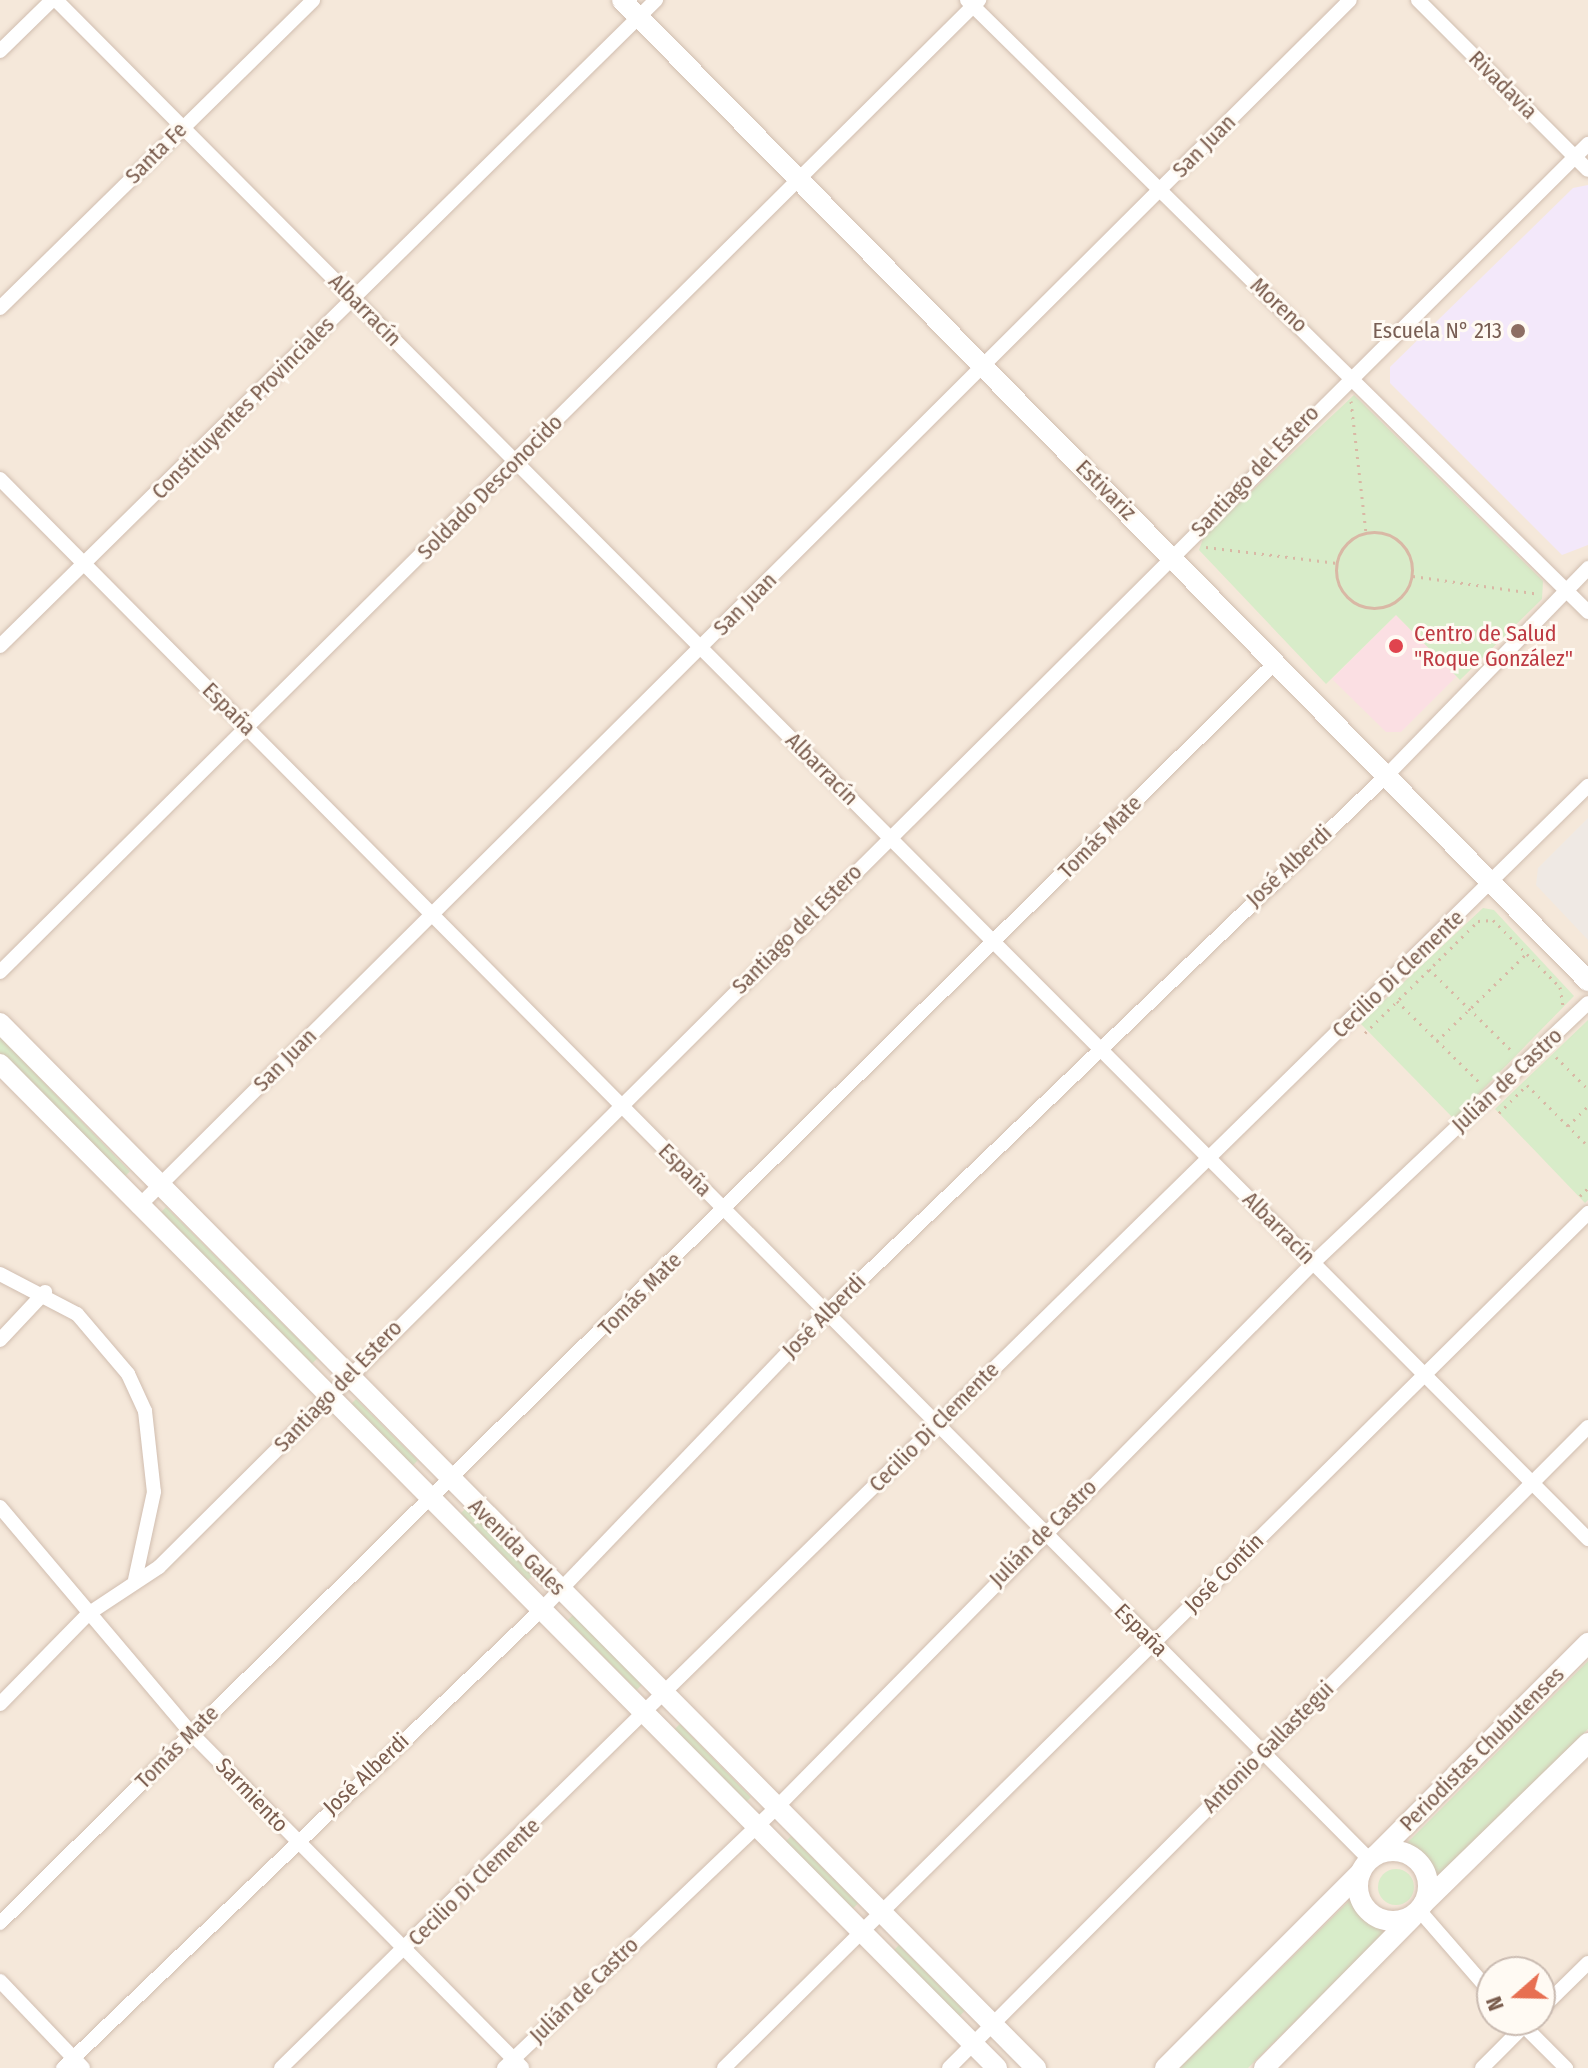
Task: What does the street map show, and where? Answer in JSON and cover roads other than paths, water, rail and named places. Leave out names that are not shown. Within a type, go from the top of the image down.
[{"type":"street","points":[[0,51],[54,0]]},
{"type":"street","name":"Albarracín","points":[[54,0],[1588,1539]]},
{"type":"street","name":"Santa Fe","points":[[0,308],[313,0]]},
{"type":"street","name":"Estivariz","points":[[622,0],[983,367],[1177,550],[1277,661],[1588,981]]},
{"type":"street","name":"Constituyentes Provinciales","points":[[0,646],[656,0]]},
{"type":"street","name":"San Juan","points":[[138,1207],[1350,0]]},
{"type":"street","name":"Rivadavia","points":[[1418,0],[1588,170]]},
{"type":"street","name":"Moreno","points":[[973,2],[1158,192],[1350,374],[1564,592],[1588,612]]},
{"type":"street","name":"Soldado Desconocido","points":[[0,972],[800,179],[973,2]]},
{"type":"street","name":"Santiago del Estero","points":[[0,1704],[88,1614],[135,1580],[159,1567],[329,1396],[345,1376],[621,1105],[1350,374],[1588,144]]},
{"type":"street","name":"España","points":[[0,479],[1263,1752],[1369,1863]]},
{"type":"street","name":"José Alberdi","points":[[73,2065],[296,1840],[541,1610],[827,1312],[1097,1046],[1387,775],[1588,568]]},
{"type":"street","name":"Tomás Mate","points":[[0,1923],[190,1732],[433,1502],[1277,661]]},
{"type":"street","name":"Cecilio Di Clemente","points":[[281,2068],[666,1697],[937,1423],[1207,1157],[1492,884],[1588,786]]},
{"type":"street","name":"Julián de Castro","points":[[513,2065],[755,1824],[776,1808],[1044,1531],[1313,1263],[1588,1003]]},
{"type":"street","name":"Avenida Gales","points":[[0,1023],[345,1376],[1036,2068]]},
{"type":"street","name":"Avenida Gales","points":[[0,1064],[138,1207],[997,2068]]},
{"type":"street","name":"José Contín","points":[[724,2068],[864,1935],[1154,1642],[1588,1213]]},
{"type":"street","points":[[0,1274],[45,1292],[103,1341],[145,1411],[154,1492],[135,1580]]},
{"type":"street","points":[[0,1340],[45,1292]]},
{"type":"street","name":"Antonio Gallastegui","points":[[949,2068],[974,2045],[991,2022],[1588,1427]]},
{"type":"street","name":"Sarmiento","points":[[0,1507],[190,1732],[513,2065]]},
{"type":"street","name":"Periodistas Chubutenses","points":[[1165,2068],[1588,1643]]},
{"type":"street","points":[[1264,2068],[1420,1908],[1588,1743]]},
{"type":"street","points":[[1398,1851],[1418,1861],[1428,1881],[1420,1908],[1396,1922],[1373,1915],[1359,1896],[1369,1863],[1398,1851]]},
{"type":"street","points":[[1420,1908],[1476,1975]]},
{"type":"street","points":[[1556,1994],[1588,1963]]},
{"type":"street","points":[[0,1981],[73,2065]]},
{"type":"street","points":[[1482,2068],[1511,2036]]},
{"type":"street","points":[[1537,2036],[1566,2068]]},
{"type":"place","name":"Escuela N° 213","points":[[1518,331]]},
{"type":"place","name":"Centro de Salud \"Roque González\"","points":[[1396,646]]}]
